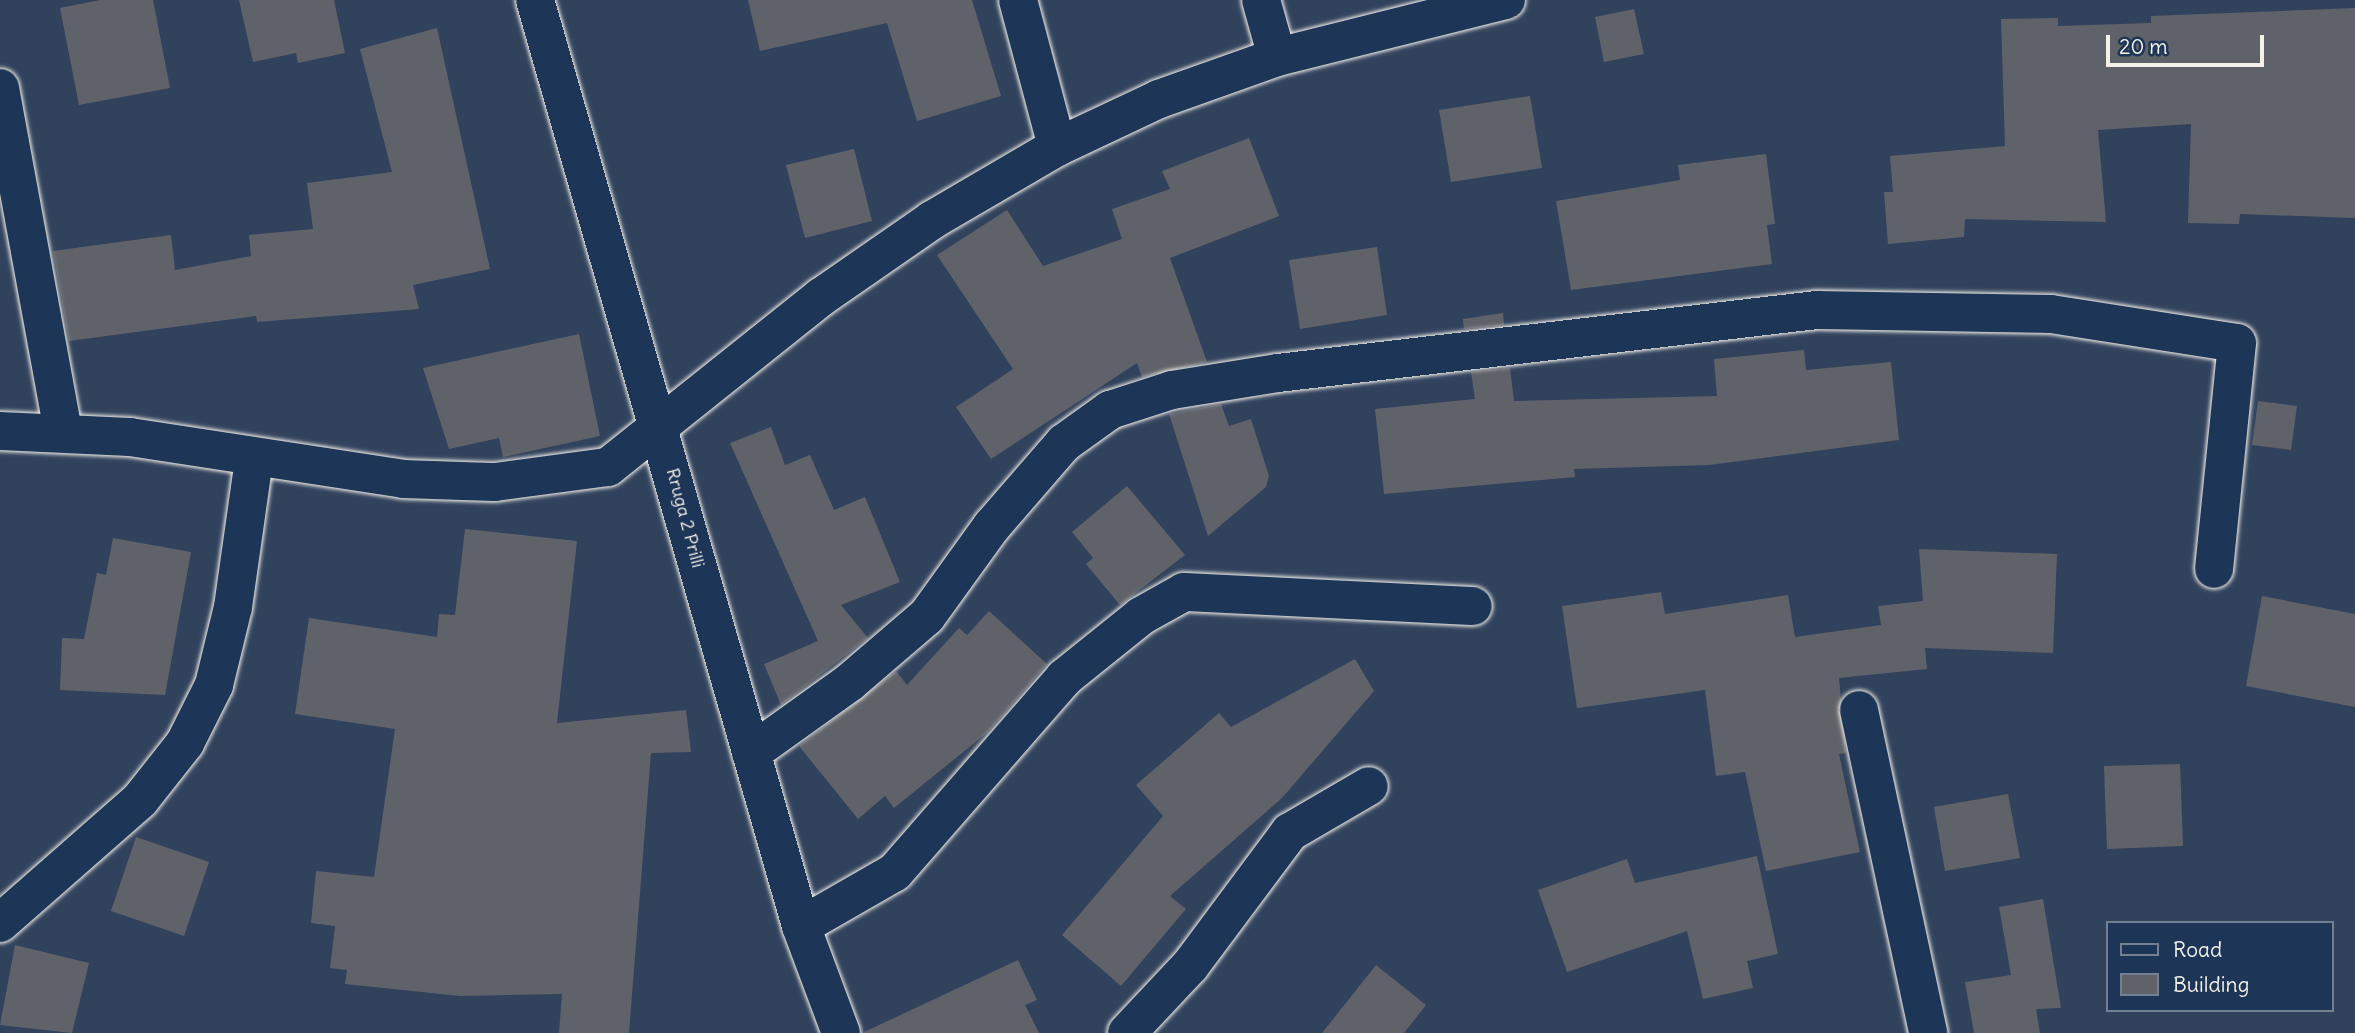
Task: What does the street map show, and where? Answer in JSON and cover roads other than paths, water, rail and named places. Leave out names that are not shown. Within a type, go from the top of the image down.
[{"type":"street","name":"Rruga 2 Prilli","points":[[535,0],[802,926],[841,1033]]},
{"type":"street","points":[[1018,0],[1057,147]]},
{"type":"street","points":[[1261,0],[1277,57]]},
{"type":"street","points":[[0,431],[63,431],[403,479],[554,479],[608,467],[660,430],[821,297],[932,220],[1057,147],[1159,99],[1277,57],[1506,0]]},
{"type":"street","points":[[0,88],[63,431]]},
{"type":"street","points":[[751,753],[850,682],[927,616],[992,526],[1064,443],[1110,410],[1159,394],[1278,373],[1817,310],[2051,314],[2237,343],[2214,569]]},
{"type":"street","points":[[0,923],[140,800],[185,743],[214,685],[233,607],[254,460]]},
{"type":"street","points":[[802,926],[895,872],[1064,678],[1141,616],[1184,592],[1236,590],[1473,606]]},
{"type":"street","points":[[1859,710],[1928,1033]]},
{"type":"street","points":[[1127,1033],[1190,966],[1243,887],[1290,832],[1369,786]]}]
